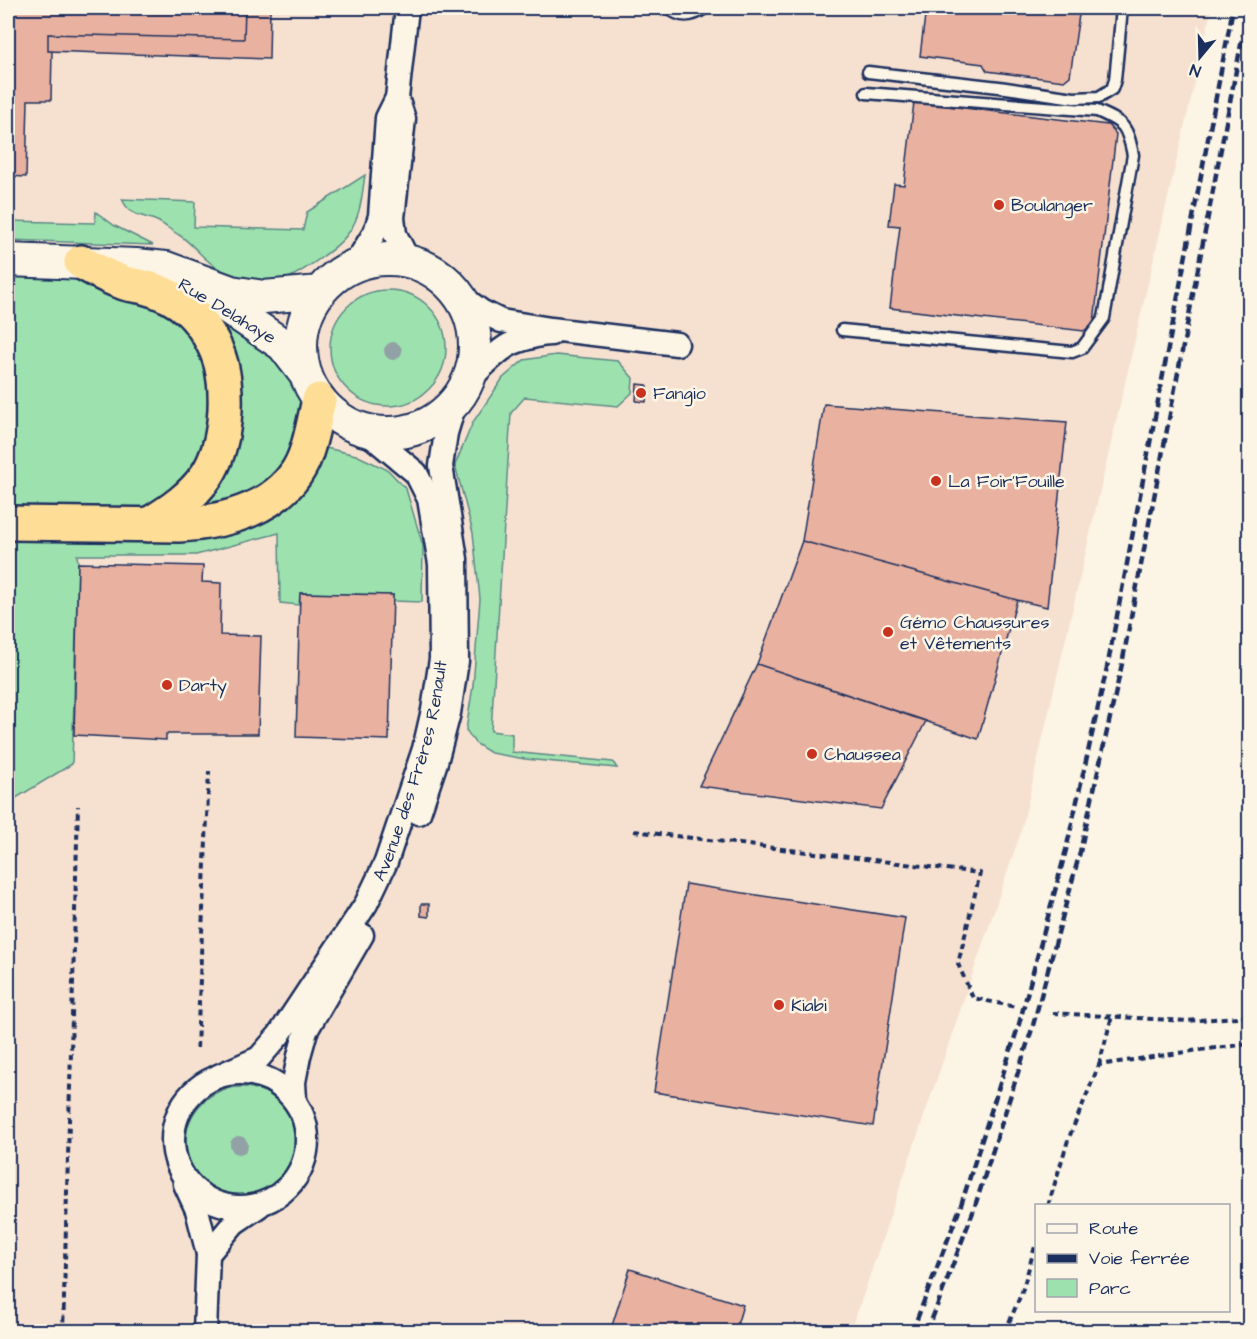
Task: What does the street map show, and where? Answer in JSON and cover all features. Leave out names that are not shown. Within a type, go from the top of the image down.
[{"type":"highway","points":[[81,262],[120,282],[144,287],[172,298],[189,310],[212,342],[221,363],[225,387],[224,419],[221,442],[215,459],[208,474],[194,492],[173,510],[148,525]]},
{"type":"highway","points":[[8,523],[204,524],[227,518],[266,502],[293,478],[304,457],[312,387]]},
{"type":"street","points":[[407,8],[398,98],[404,119],[393,218],[395,234],[409,262]]},
{"type":"street","points":[[354,266],[375,232],[380,216],[387,117],[398,98]]},
{"type":"street","points":[[601,335],[544,334],[509,345],[488,362],[442,415],[418,428],[391,434],[364,430],[332,413],[312,387],[303,365],[301,346],[303,327],[309,308],[330,281],[341,272],[354,266],[387,259],[418,264],[436,273],[457,293],[501,321],[676,344]]},
{"type":"street","name":"Rue Delahaye","points":[[8,260],[166,268],[231,292],[264,297],[320,292]]},
{"type":"street","name":"Rue Delahaye","points":[[136,265],[187,284],[215,299],[283,345],[312,387]]},
{"type":"street","points":[[457,293],[470,317],[475,334],[475,353],[462,391]]},
{"type":"street","name":"Avenue des Frères Renault","points":[[295,1100],[294,1082],[306,1031],[380,904],[398,867],[436,762],[449,713],[457,661],[456,559],[441,466],[446,433],[462,391]]},
{"type":"street","name":"Avenue des Frères Renault","points":[[218,1076],[259,1058],[269,1048],[366,904],[386,862],[400,822],[424,749],[433,710],[441,659],[440,564],[429,499],[416,473],[364,430]]},
{"type":"street","points":[[179,1169],[198,1193],[216,1203],[243,1208],[273,1200],[290,1187],[306,1158],[307,1126],[301,1110],[286,1090],[276,1083],[257,1074],[240,1072],[218,1076],[201,1085],[188,1098],[177,1116],[173,1136],[174,1154],[179,1169],[197,1210],[208,1254],[205,1332]]},
{"type":"street","points":[[208,1254],[234,1223],[262,1204]]},
{"type":"lane","points":[[669,8],[674,13],[685,16],[696,14],[705,8]]},
{"type":"lane","points":[[868,72],[1074,98],[1099,97],[1112,89],[1116,80],[1122,8]]},
{"type":"lane","points":[[842,330],[1072,352],[1082,348],[1104,318],[1133,155],[1128,132],[1116,119],[1097,111],[866,93]]},
{"type":"path","points":[[197,1048],[208,771]]},
{"type":"path","points":[[63,1332],[78,806]]},
{"type":"path","points":[[634,831],[980,873],[958,964],[973,998],[1016,1007]]},
{"type":"path","points":[[1053,1013],[1187,1021],[1250,1016]]},
{"type":"path","points":[[1049,1204],[1068,1140],[1099,1065],[1112,1016]]},
{"type":"path","points":[[1099,1065],[1250,1044]]},
{"type":"path","points":[[1005,1332],[1022,1292],[1035,1247]]},
{"type":"shaded area","points":[[8,8],[1212,8],[1021,832],[851,1331],[8,1331]]},
{"type":"green space","points":[[365,175],[359,212],[344,238],[303,270],[274,283],[247,280],[221,270],[164,225],[129,210],[122,199],[195,202],[194,227],[303,230],[307,212]]},
{"type":"green space","points":[[96,212],[115,226],[153,245],[8,240],[8,221],[95,223]]},
{"type":"green space","points":[[8,260],[215,299],[319,400],[266,502],[8,523]]},
{"type":"green space","points":[[388,290],[410,294],[429,307],[442,326],[446,348],[442,370],[429,389],[410,402],[388,406],[366,402],[347,389],[334,370],[330,348],[334,326],[347,307],[366,294]]},
{"type":"green space","points":[[556,355],[618,361],[633,378],[632,393],[618,406],[525,397],[511,413],[491,731],[512,734],[512,752],[613,762],[617,768],[525,759],[491,753],[475,743],[466,730],[473,686],[480,599],[473,533],[455,465],[473,422],[503,378],[524,360]]},
{"type":"green space","points":[[326,448],[356,455],[388,470],[406,489],[423,546],[422,602],[393,601],[393,595],[300,593],[299,605],[280,603],[279,533],[196,555],[77,555],[72,764],[8,803],[8,536],[293,496],[319,466]]},
{"type":"green space","points":[[241,1087],[262,1091],[280,1103],[292,1121],[296,1142],[292,1163],[280,1181],[262,1193],[241,1197],[220,1193],[202,1181],[190,1163],[186,1142],[190,1121],[202,1103],[220,1091]]},
{"type":"building","points":[[8,8],[245,8],[244,39],[48,34],[48,51],[52,51],[51,100],[28,100],[26,177],[8,176]]},
{"type":"building","points":[[245,8],[270,8],[269,59],[48,51],[48,34],[244,39]]},
{"type":"building","points":[[926,8],[1080,8],[1070,76],[1064,81],[987,71],[983,64],[920,56]]},
{"type":"building","name":"Boulanger","points":[[914,102],[1108,125],[1116,134],[1094,322],[1084,331],[890,308],[900,226],[889,225],[894,184],[904,185]]},
{"type":"building","name":"Fangio","points":[[637,384],[647,385],[646,402],[636,401]]},
{"type":"building","name":"La Foir'Fouille","points":[[824,404],[1067,422],[1047,607],[802,541]]},
{"type":"building","name":"Gémo Chaussures et Vêtements","points":[[802,541],[1017,600],[978,739],[757,664]]},
{"type":"building","name":"Darty","points":[[78,563],[203,566],[202,582],[221,583],[220,635],[261,636],[258,734],[166,734],[166,740],[74,735]]},
{"type":"building","points":[[300,593],[393,595],[389,740],[296,737]]},
{"type":"building","name":"Chaussea","points":[[757,664],[926,721],[881,809],[699,786]]},
{"type":"building","name":"Kiabi","points":[[686,884],[905,918],[873,1126],[654,1092]]},
{"type":"building","points":[[421,904],[429,904],[429,917],[421,916]]},
{"type":"building","points":[[630,1269],[743,1305],[735,1332],[610,1332]]},
{"type":"railway","points":[[912,1332],[960,1208],[1019,1024],[1066,850],[1108,663],[1233,8]]},
{"type":"railway","points":[[927,1332],[973,1212],[1032,1029],[1080,852],[1122,664],[1248,8]]},
{"type":"place","name":"Boulanger","points":[[999,205]]},
{"type":"place","name":"Fangio","points":[[641,393]]},
{"type":"place","name":"La Foir'Fouille","points":[[936,481]]},
{"type":"place","name":"Gémo Chaussures et Vêtements","points":[[888,632]]},
{"type":"place","name":"Darty","points":[[167,685]]},
{"type":"place","name":"Chaussea","points":[[812,754]]},
{"type":"place","name":"Kiabi","points":[[779,1005]]}]
